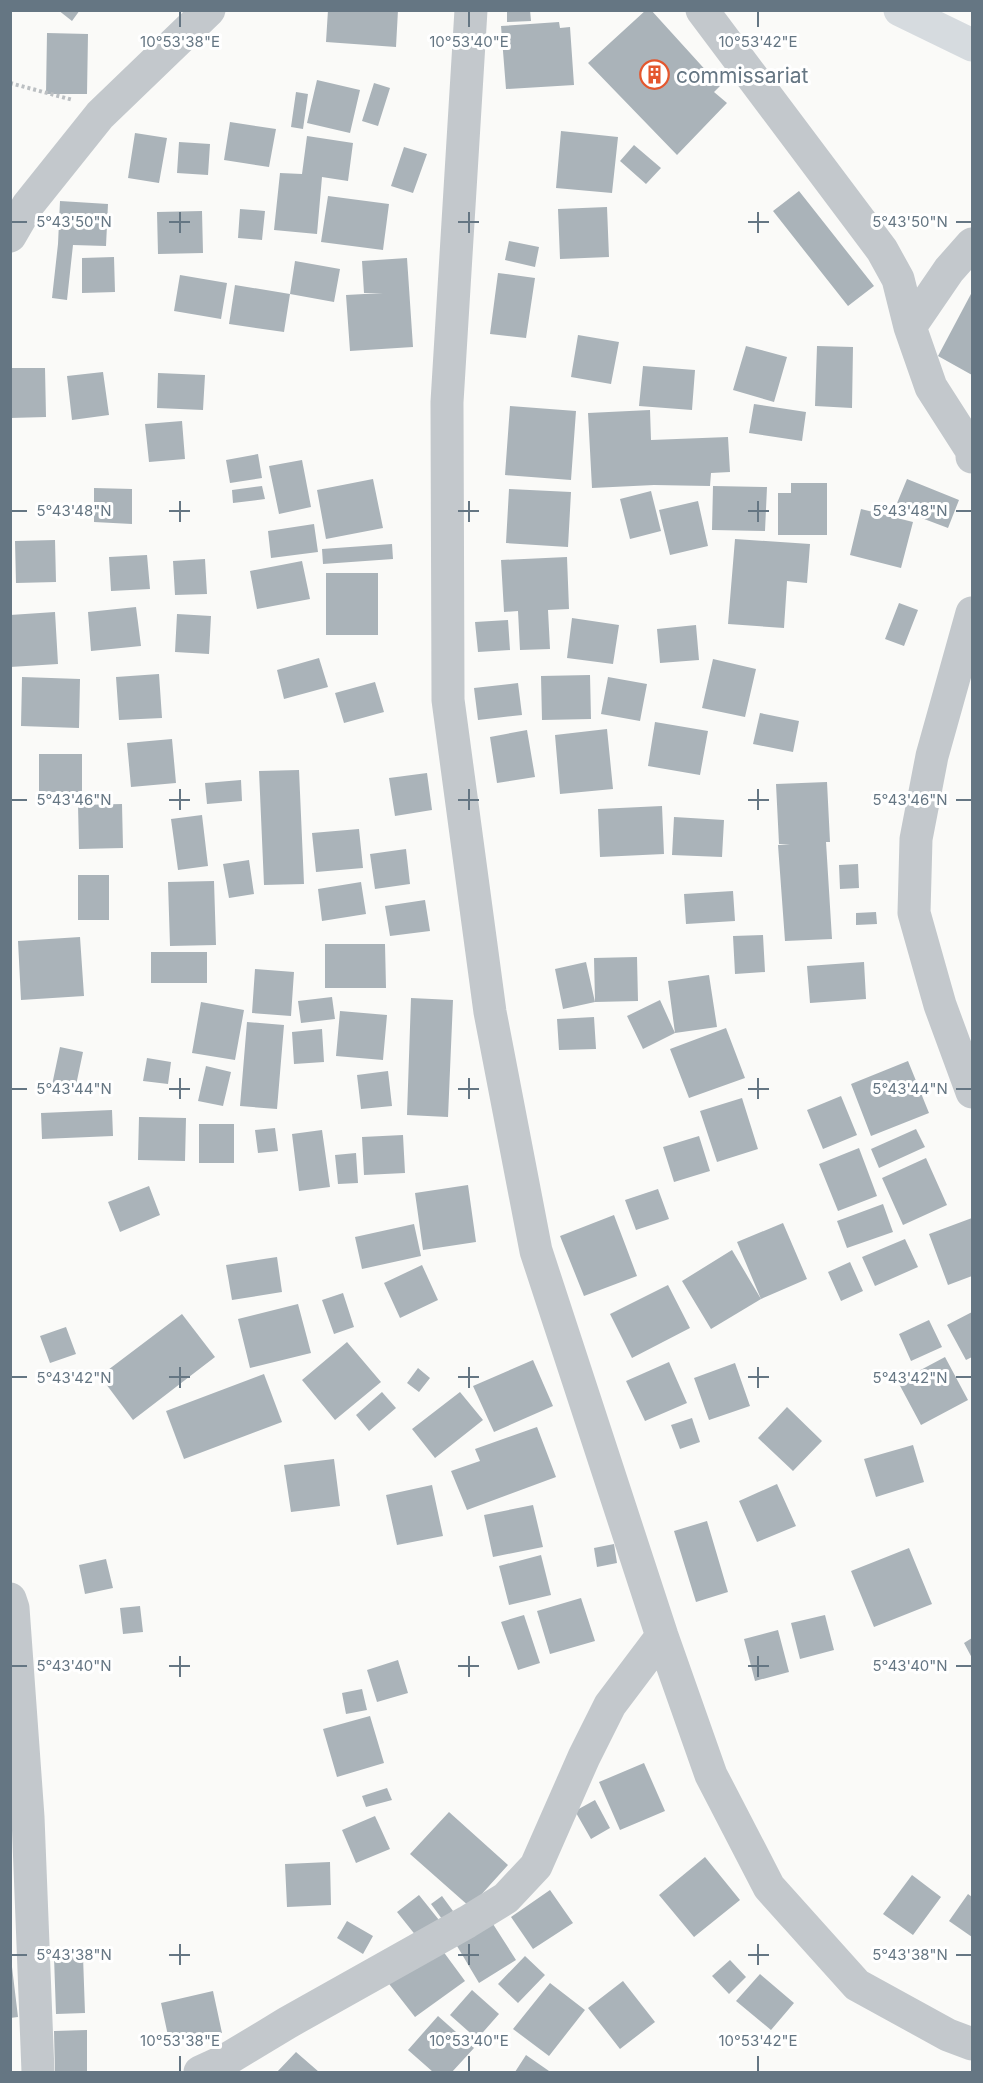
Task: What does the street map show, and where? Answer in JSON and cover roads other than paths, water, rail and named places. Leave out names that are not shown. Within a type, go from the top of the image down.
[{"type":"main road","points":[[900,10],[972,45]]},
{"type":"street","points":[[10,236],[28,205],[99,115],[209,10]]},
{"type":"street","points":[[471,10],[447,402],[448,700],[489,1012],[536,1251],[662,1636],[711,1775],[769,1887],[857,1985],[948,2035],[972,2044]]},
{"type":"street","points":[[702,10],[882,250],[898,279],[910,327],[930,387],[972,453]]},
{"type":"street","points":[[910,327],[949,270],[972,244]]},
{"type":"street","points":[[972,613],[932,756],[916,838],[914,913],[940,1005],[972,1092]]},
{"type":"street","points":[[10,1599],[13,1608],[28,1817],[38,2073]]},
{"type":"street","points":[[200,2073],[506,1898],[536,1866],[584,1757],[610,1705],[662,1636]]},
{"type":"place","name":"commissariat","points":[[655,75]]}]
